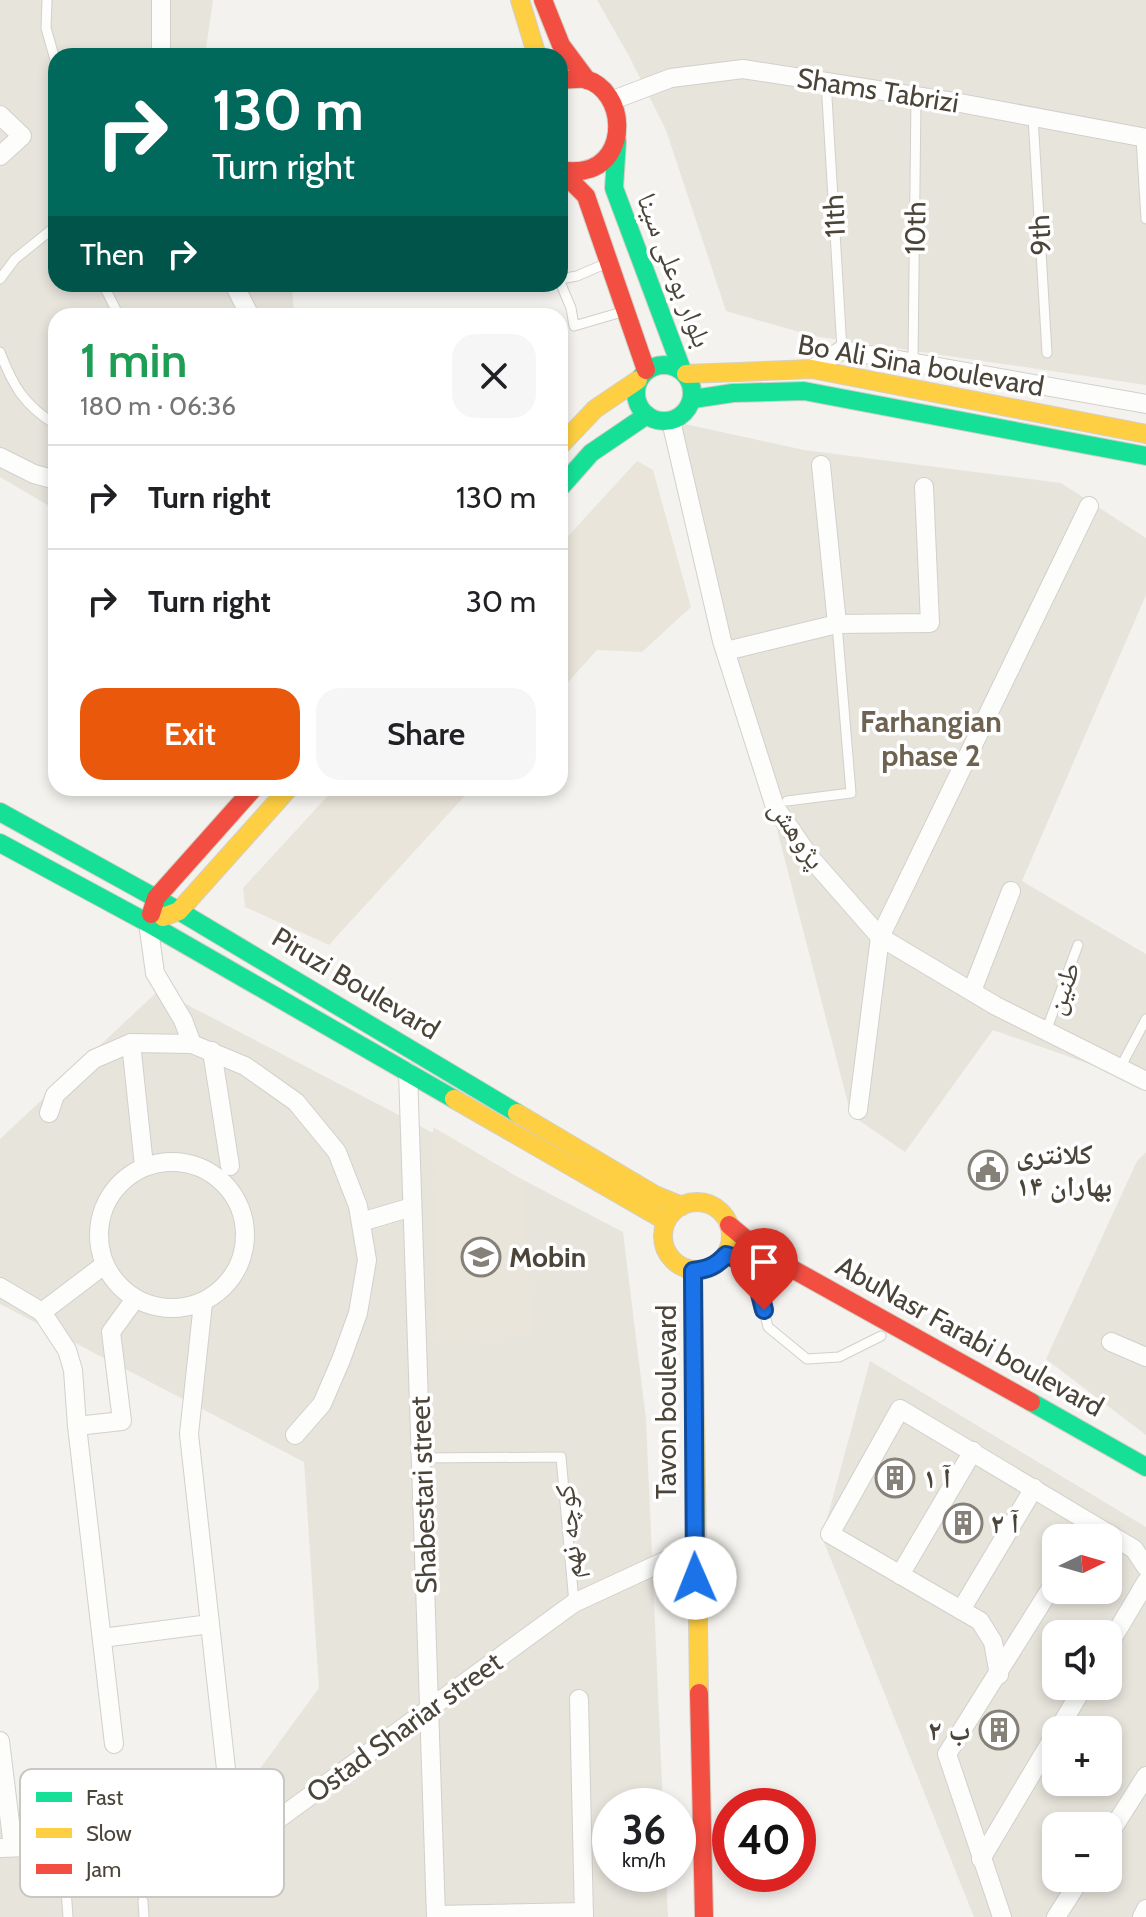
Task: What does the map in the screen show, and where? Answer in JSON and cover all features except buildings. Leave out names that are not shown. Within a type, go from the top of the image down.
[{"type":"street","points":[[161,0],[161,48]]},
{"type":"street","points":[[520,0],[535,48]]},
{"type":"street","points":[[543,0],[563,48]]},
{"type":"street","points":[[568,54],[587,80],[602,88],[613,100]]},
{"type":"street","name":"Shams Tabrizi","points":[[613,100],[671,78],[743,69],[916,96],[1144,138]]},
{"type":"street","points":[[568,80],[587,80]]},
{"type":"street","name":"بلوار بوعلی سینا","points":[[613,100],[620,120],[614,188],[684,372]]},
{"type":"street","points":[[0,115],[22,136],[0,156]]},
{"type":"street","points":[[568,172],[579,173],[596,167],[609,156],[617,141]]},
{"type":"street","name":"بلوار بوعلی سینا","points":[[568,179],[586,196],[627,311],[642,375]]},
{"type":"street","points":[[812,369],[842,350],[1146,404]]},
{"type":"street","points":[[568,438],[595,409],[642,375],[658,364],[670,364],[684,372],[691,381],[693,399],[681,416],[671,421],[658,421],[647,415],[638,405],[635,393],[642,375]]},
{"type":"street","name":"Bo Ali Sina boulevard","points":[[684,372],[812,369],[1146,434]]},
{"type":"street","name":"Bo Ali Sina boulevard","points":[[693,399],[733,393],[804,391],[1146,456]]},
{"type":"street","points":[[568,479],[591,453],[647,415]]},
{"type":"street","name":"پژوهش","points":[[671,421],[726,651],[775,807],[809,856],[880,937],[972,991],[1146,1081]]},
{"type":"street","points":[[0,457],[48,478]]},
{"type":"street","points":[[821,465],[837,624]]},
{"type":"street","points":[[726,651],[837,624],[930,623],[924,487]]},
{"type":"street","points":[[858,1110],[880,937],[1089,506]]},
{"type":"street","points":[[192,1044],[183,1020],[155,973],[148,923],[156,898],[247,796]]},
{"type":"street","points":[[148,923],[179,911],[282,796]]},
{"type":"street","name":"Piruzi Boulevard","points":[[0,812],[179,911],[655,1195],[682,1206]]},
{"type":"street","name":"Piruzi Boulevard","points":[[0,843],[148,923],[666,1221]]},
{"type":"street","points":[[972,991],[1011,891]]},
{"type":"street","points":[[131,1043],[144,1166]]},
{"type":"street","points":[[49,1113],[55,1095],[94,1059],[131,1043],[192,1044],[245,1066],[296,1102],[337,1152],[358,1206],[367,1260],[358,1313],[322,1404],[295,1435]]},
{"type":"street","points":[[212,1051],[230,1166]]},
{"type":"street","name":"Shabestari street","points":[[408,1072],[436,1916]]},
{"type":"street","points":[[168,1161],[193,1164],[216,1175],[234,1194],[244,1217],[246,1243],[239,1267],[224,1288],[203,1303],[180,1309],[157,1308],[135,1299],[117,1285],[104,1265],[98,1242],[100,1219],[108,1197],[123,1179],[144,1166],[168,1161]]},
{"type":"street","points":[[704,1203],[723,1215],[729,1225],[730,1245],[726,1255],[705,1270],[693,1271],[680,1267],[664,1247],[666,1221],[682,1206],[704,1203]]},
{"type":"street","points":[[361,1222],[412,1207]]},
{"type":"street","name":"AbuNasr Farabi boulevard","points":[[729,1225],[760,1251],[1146,1487]]},
{"type":"street","name":"AbuNasr Farabi boulevard","points":[[726,1255],[763,1267],[1146,1467]]},
{"type":"street","points":[[42,1312],[104,1265]]},
{"type":"street","name":"Tavon boulevard","points":[[693,1271],[695,1547],[704,1917]]},
{"type":"street","points":[[0,1287],[42,1312],[67,1350],[73,1370],[114,1744]]},
{"type":"street","points":[[77,1426],[122,1421],[111,1332],[135,1299]]},
{"type":"street","points":[[203,1303],[189,1434],[226,1769]]},
{"type":"street","points":[[1111,1342],[1146,1357]]},
{"type":"street","points":[[999,1675],[993,1642],[980,1621],[830,1534],[900,1409],[1034,1488],[1078,1524]]},
{"type":"street","points":[[900,1575],[973,1451]]},
{"type":"street","points":[[961,1610],[1034,1488]]},
{"type":"street","points":[[1122,1544],[1134,1549],[1146,1567]]},
{"type":"street","name":"Ostad Shariar street","points":[[284,1815],[574,1603],[695,1547]]},
{"type":"street","points":[[1122,1622],[1146,1582]]},
{"type":"street","points":[[1002,1917],[947,1754],[1042,1603]]},
{"type":"street","points":[[102,1638],[210,1624]]},
{"type":"street","points":[[436,1916],[584,1915],[579,1699]]},
{"type":"street","points":[[0,1741],[6,1848]]},
{"type":"street","points":[[981,1859],[1042,1756]]},
{"type":"street","points":[[1122,1814],[1146,1776]]},
{"type":"street","points":[[1056,1917],[1072,1892]]},
{"type":"street","points":[[1142,1917],[1146,1909]]},
{"type":"lane","points":[[47,0],[46,28],[50,48]]},
{"type":"lane","name":"11th","points":[[826,81],[842,350]]},
{"type":"lane","name":"10th","points":[[913,361],[916,96]]},
{"type":"lane","name":"9th","points":[[1033,117],[1047,353]]},
{"type":"lane","points":[[1144,138],[1146,219]]},
{"type":"lane","points":[[0,279],[15,259],[48,232]]},
{"type":"lane","points":[[568,278],[610,262]]},
{"type":"lane","points":[[564,292],[574,326],[627,311]]},
{"type":"lane","points":[[0,352],[12,384],[36,413],[48,420]]},
{"type":"lane","points":[[787,801],[851,793],[837,624]]},
{"type":"lane","name":"طنین","points":[[1046,1031],[1078,945]]},
{"type":"lane","points":[[1120,1068],[1146,1019]]},
{"type":"lane","points":[[763,1267],[760,1294],[768,1327],[807,1359],[839,1357],[885,1329]]},
{"type":"lane","name":"کوچه نهم","points":[[421,1458],[561,1457],[574,1603]]},
{"type":"lane","points":[[67,1897],[68,1917]]},
{"type":"lane","points":[[143,1901],[144,1917]]},
{"type":"shaded area","points":[[0,0],[213,0],[206,48],[48,48],[48,292],[292,292],[294,308],[48,308],[48,505],[0,477]]},
{"type":"shaded area","points":[[597,0],[1146,0],[1146,385],[813,336],[726,311],[666,130]]},
{"type":"shaded area","points":[[671,421],[804,450],[1061,483],[1146,538],[1146,595],[1022,881],[1146,954],[1146,1084],[993,1030],[905,1152],[851,1115]]},
{"type":"shaded area","points":[[637,461],[653,470],[691,607],[642,652],[597,650],[568,682],[568,536]]},
{"type":"shaded area","points":[[328,796],[465,796],[329,945],[245,907],[243,888]]},
{"type":"shaded area","points":[[159,990],[623,1232],[646,1419],[662,1788],[592,1788],[592,1892],[667,1892],[668,1917],[0,1917],[0,1828],[20,1827],[20,1897],[284,1897],[284,1769],[260,1769],[319,1688],[304,1462],[0,1304],[0,1139]]},
{"type":"shaded area","name":"Mobin","points":[[433,1127],[523,1180],[532,1335],[435,1340]]},
{"type":"shaded area","points":[[1146,1152],[1146,1435],[1046,1359],[1137,1161]]},
{"type":"shaded area","points":[[870,1361],[1146,1527],[1146,1917],[974,1917],[822,1537]]},
{"type":"traffic: fast","points":[[617,141],[614,188],[682,370]]},
{"type":"traffic: fast","points":[[664,365],[684,373],[692,393],[684,413],[664,421],[644,413],[636,393],[644,373],[664,365]]},
{"type":"traffic: fast","points":[[693,399],[733,393],[804,391],[1146,456]]},
{"type":"traffic: fast","points":[[568,479],[591,453],[647,415]]},
{"type":"traffic: fast","points":[[0,812],[179,911],[517,1113]]},
{"type":"traffic: fast","points":[[0,843],[148,923],[454,1099]]},
{"type":"traffic: fast","points":[[726,1255],[774,1273]]},
{"type":"traffic: fast","points":[[1031,1402],[1146,1467]]},
{"type":"traffic: slow","points":[[520,0],[535,48]]},
{"type":"traffic: slow","points":[[686,374],[812,369],[1146,434]]},
{"type":"traffic: slow","points":[[568,438],[595,409],[638,380]]},
{"type":"traffic: slow","points":[[163,917],[179,911],[282,796]]},
{"type":"traffic: slow","points":[[454,1099],[666,1221]]},
{"type":"traffic: slow","points":[[517,1113],[655,1195],[682,1206]]},
{"type":"traffic: slow","points":[[697,1202],[721,1212],[731,1236],[721,1260],[697,1270],[673,1260],[663,1236],[673,1212],[697,1202]]},
{"type":"traffic: slow","points":[[693,1271],[699,1693]]},
{"type":"traffic: jam","points":[[543,0],[563,48]]},
{"type":"traffic: jam","points":[[568,54],[587,80]]},
{"type":"traffic: jam","points":[[568,80],[585,79],[599,86],[609,97],[617,126],[609,154],[599,164],[582,171],[568,171]]},
{"type":"traffic: jam","points":[[568,178],[586,196],[646,370]]},
{"type":"traffic: jam","points":[[151,914],[156,898],[247,796]]},
{"type":"traffic: jam","points":[[729,1225],[760,1251],[1031,1402]]},
{"type":"traffic: jam","points":[[699,1693],[704,1917]]},
{"type":"place","name":"کلانتری ۱۴ بهاران","points":[[988,1170]]},
{"type":"place","name":"Mobin","points":[[481,1257]]},
{"type":"place","name":"آ ۱","points":[[895,1478]]},
{"type":"place","name":"آ ۲","points":[[963,1523]]},
{"type":"place","name":"ب ۲","points":[[999,1730]]},
{"type":"district","name":"Farhangian phase 2","points":[[931,739]]},
{"type":"route","points":[[695,1578],[693,1271],[705,1270],[726,1255],[763,1267],[760,1294],[764,1310]]}]
